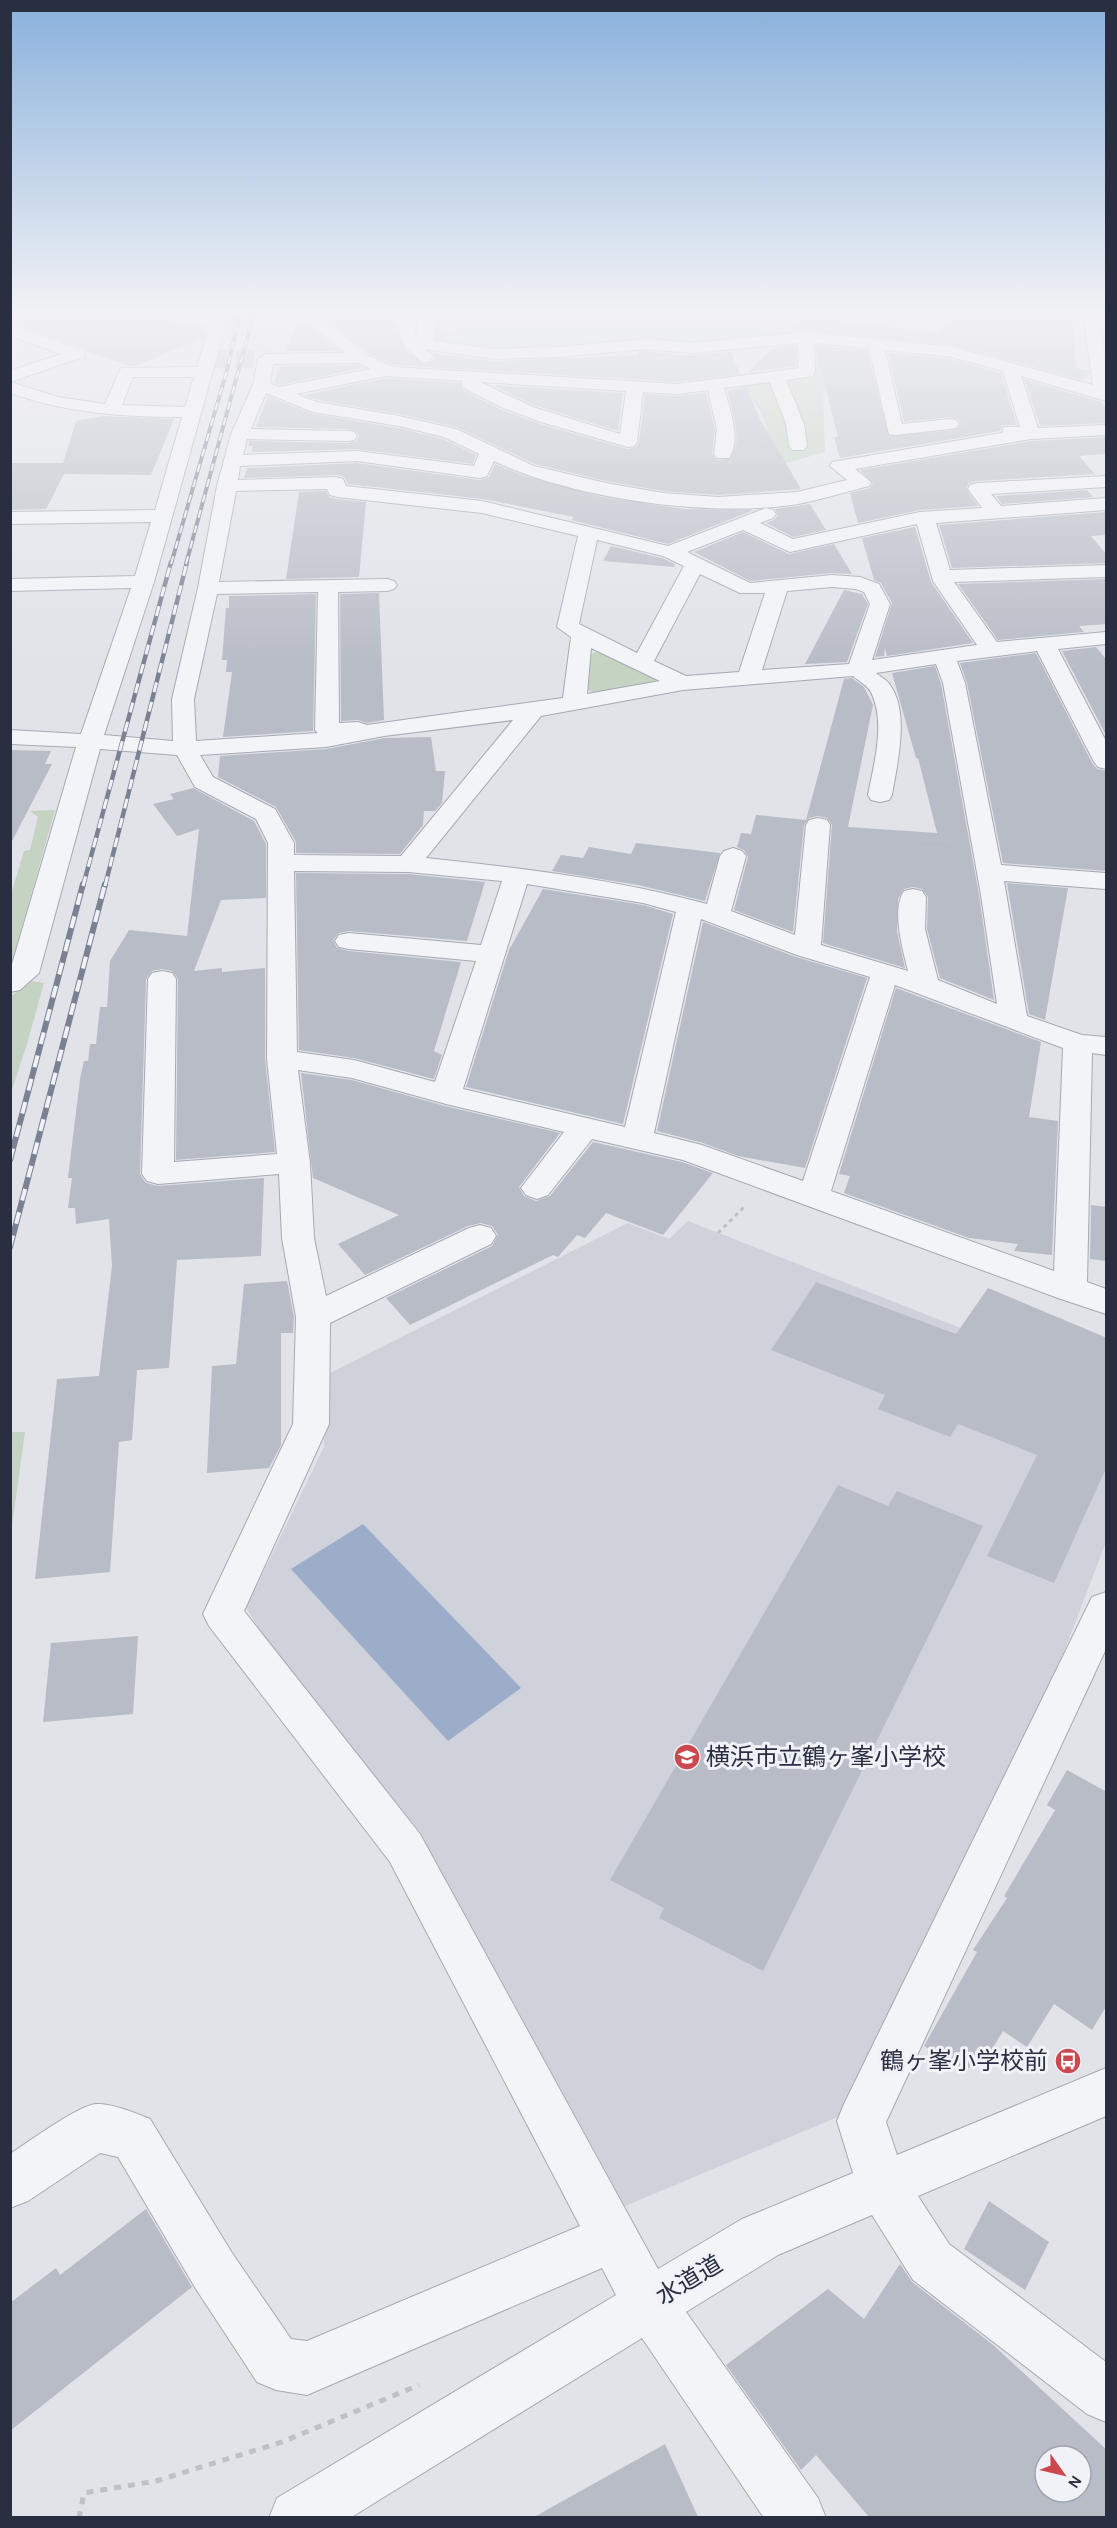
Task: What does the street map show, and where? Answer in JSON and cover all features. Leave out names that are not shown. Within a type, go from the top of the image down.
[{"type":"street","points":[[10,984],[25,973],[90,741],[144,582],[188,431]]},
{"type":"street","points":[[242,431],[226,486],[208,588],[183,699],[185,749],[204,782],[266,814],[281,843],[282,1059],[294,1163],[298,1238],[313,1317],[311,1424],[223,1614],[405,1848],[649,2304],[798,2517]]},
{"type":"street","points":[[441,431],[528,470],[606,489],[674,500],[718,503],[796,498],[862,482]]},
{"type":"street","points":[[586,431],[628,442],[629,431]]},
{"type":"street","points":[[723,454],[726,431]]},
{"type":"street","points":[[796,431],[798,446]]},
{"type":"street","points":[[1011,431],[1031,434]]},
{"type":"street","points":[[862,482],[839,466],[942,447],[1031,434],[1089,431]]},
{"type":"street","points":[[240,434],[461,438]]},
{"type":"street","points":[[232,460],[357,456],[480,472],[489,452]]},
{"type":"street","points":[[995,511],[977,489],[1107,481]]},
{"type":"street","points":[[670,552],[794,502],[862,482]]},
{"type":"street","points":[[226,486],[336,483],[337,491],[482,507],[670,552],[747,589],[832,581],[860,583],[872,588],[880,604],[858,669]]},
{"type":"street","points":[[745,523],[790,546],[925,518],[1107,504]]},
{"type":"street","points":[[10,518],[163,516]]},
{"type":"street","points":[[925,518],[942,576],[991,649]]},
{"type":"street","points":[[574,705],[575,631],[589,532]]},
{"type":"street","points":[[1058,553],[1071,572]]},
{"type":"street","points":[[642,664],[695,564]]},
{"type":"street","points":[[942,576],[1107,571]]},
{"type":"street","points":[[10,585],[144,582]]},
{"type":"street","points":[[208,588],[387,585]]},
{"type":"street","points":[[328,587],[327,730],[384,729]]},
{"type":"street","points":[[748,678],[778,587]]},
{"type":"street","points":[[575,631],[683,683]]},
{"type":"street","points":[[10,737],[185,749],[326,740],[384,729],[574,705],[683,683],[858,669],[991,649],[1107,638]]},
{"type":"street","points":[[1044,644],[1099,732],[1107,762]]},
{"type":"street","points":[[944,655],[954,683],[990,872],[1014,1021]]},
{"type":"street","points":[[858,669],[881,688],[889,717],[890,743],[880,795]]},
{"type":"street","points":[[408,864],[533,711]]},
{"type":"street","points":[[807,949],[818,825]]},
{"type":"street","points":[[637,1140],[704,911],[733,856]]},
{"type":"street","points":[[280,863],[408,864],[517,875],[645,895],[704,911],[807,949],[925,985],[1014,1021],[1092,1044],[1070,1290]]},
{"type":"street","points":[[990,872],[1107,881]]},
{"type":"street","points":[[446,1095],[517,875]]},
{"type":"street","points":[[913,897],[912,929],[925,985]]},
{"type":"street","points":[[349,941],[491,954]]},
{"type":"street","points":[[816,1188],[885,972]]},
{"type":"street","points":[[162,979],[158,1174],[294,1163]]},
{"type":"street","points":[[282,1059],[354,1069],[446,1095],[691,1152],[1107,1302]]},
{"type":"street","points":[[537,1188],[584,1128]]},
{"type":"street","points":[[313,1317],[480,1236]]},
{"type":"street","points":[[1107,1608],[861,2121],[882,2186],[931,2262],[1107,2395]]},
{"type":"street","name":"水道道","points":[[297,2517],[760,2237],[1107,2092]]},
{"type":"street","points":[[10,2183],[95,2128],[133,2136],[214,2271],[276,2363],[306,2368],[612,2238]]},
{"type":"shaded area","name":"横浜市立鶴ヶ峯小学校","points":[[688,1221],[1106,1385],[1106,1542],[1052,1683],[840,2116],[625,2206],[419,1831],[279,1660],[246,1608],[324,1447],[328,1374],[628,1223],[669,1239]]},
{"type":"green space","points":[[767,431],[824,431],[825,452],[766,469],[723,462],[731,438],[769,437]]},
{"type":"green space","points":[[596,652],[663,678],[659,682],[600,694],[587,690],[589,655]]},
{"type":"green space","points":[[55,810],[11,966],[11,894],[24,851],[30,850],[38,817],[30,811]]},
{"type":"green space","points":[[31,981],[44,983],[11,1093],[11,996]]},
{"type":"green space","points":[[10,1432],[25,1432],[11,1533]]},
{"type":"water","points":[[363,1524],[521,1688],[448,1741],[291,1569]]},
{"type":"building","points":[[73,431],[169,431],[151,475],[64,474],[46,509],[10,510],[10,463],[63,463]]},
{"type":"building","points":[[356,431],[411,431],[443,439],[476,455],[473,464],[357,449],[251,452],[253,446],[248,446],[250,441],[348,443],[356,441],[359,436]]},
{"type":"building","points":[[464,431],[565,431],[628,449],[636,447],[640,431],[715,431],[712,454],[717,460],[731,459],[737,442],[736,431],[767,431],[801,489],[718,495],[663,491],[606,481],[535,464]]},
{"type":"building","points":[[836,431],[888,431],[889,436],[945,431],[1000,431],[840,458],[834,437],[838,437]]},
{"type":"building","points":[[1107,437],[1107,454],[1079,456],[1095,474],[976,481],[969,483],[966,488],[978,506],[920,510],[858,523],[850,493],[870,488],[873,483],[860,470],[1031,441]]},
{"type":"building","points":[[357,463],[480,480],[489,477],[495,464],[525,476],[602,497],[684,509],[754,510],[668,544],[571,520],[574,517],[483,499],[348,484],[344,477],[337,475],[244,478],[247,468]]},
{"type":"building","points":[[1087,490],[1093,497],[1002,504],[996,496]]},
{"type":"building","points":[[326,491],[329,497],[336,499],[366,502],[359,577],[286,579],[299,492]]},
{"type":"building","points":[[810,504],[826,530],[793,537],[766,523],[774,520],[778,515],[775,509]]},
{"type":"building","points":[[1107,512],[1107,535],[1091,536],[1107,555],[1107,563],[952,568],[939,525]]},
{"type":"building","points":[[915,527],[931,582],[973,643],[887,656],[885,648],[884,656],[875,657],[892,603],[881,583],[874,580],[862,538]]},
{"type":"building","points":[[743,532],[789,554],[834,544],[852,574],[832,573],[750,581],[694,552]]},
{"type":"building","points":[[611,546],[662,558],[675,564],[674,567],[603,561]]},
{"type":"building","points":[[1107,579],[1107,624],[1079,626],[1084,632],[998,640],[958,584]]},
{"type":"building","points":[[844,590],[862,594],[868,604],[847,662],[805,664]]},
{"type":"building","points":[[379,593],[384,720],[367,723],[358,720],[341,721],[340,594]]},
{"type":"building","points":[[316,594],[313,731],[223,737],[232,672],[226,672],[227,660],[222,660],[229,596]]},
{"type":"building","points":[[1096,647],[1107,660],[1107,737],[1062,651]]},
{"type":"building","points":[[1036,653],[1092,763],[1097,769],[1107,771],[1107,871],[1003,863],[967,683],[960,663]]},
{"type":"building","points":[[935,666],[941,684],[979,895],[994,1000],[940,978],[927,929],[928,897],[922,889],[913,887],[904,889],[898,899],[897,931],[905,968],[823,943],[832,825],[827,818],[818,816],[809,818],[804,825],[793,932],[734,910],[748,857],[744,850],[737,847],[741,833],[751,834],[756,815],[806,820],[844,679],[852,678],[864,687],[873,705],[848,827],[937,833],[918,758],[916,758],[892,673]]},
{"type":"building","points":[[431,737],[436,771],[445,771],[442,803],[435,811],[424,811],[423,825],[400,854],[296,853],[296,842],[276,807],[218,777],[220,756],[326,749],[385,738]]},
{"type":"building","points":[[10,750],[51,751],[45,764],[52,764],[10,845]]},
{"type":"building","points":[[193,788],[254,821],[266,844],[266,898],[221,900],[194,971],[222,968],[222,972],[265,968],[265,1059],[275,1152],[176,1160],[178,979],[172,971],[162,969],[152,971],[146,979],[140,1174],[146,1183],[158,1186],[264,1178],[261,1256],[177,1260],[169,1368],[137,1370],[132,1440],[119,1442],[110,1572],[35,1579],[57,1379],[99,1376],[112,1266],[109,1219],[76,1224],[75,1208],[68,1208],[72,1178],[68,1178],[80,1079],[84,1061],[88,1061],[90,1044],[96,1044],[100,1007],[107,1007],[110,961],[129,930],[187,936],[199,829],[177,836],[153,804],[174,799],[170,794]]},
{"type":"building","points":[[636,843],[720,853],[705,901],[638,885],[552,871],[561,855],[583,858],[589,847],[631,854]]},
{"type":"building","points":[[296,873],[408,874],[485,882],[467,941],[349,931],[339,933],[333,940],[337,948],[349,951],[461,962],[434,1051],[442,1055],[434,1079],[354,1058],[299,1050]]},
{"type":"building","points":[[1007,883],[1068,888],[1045,1020],[1029,1014]]},
{"type":"building","points":[[543,889],[643,905],[673,914],[623,1124],[466,1087],[509,950]]},
{"type":"building","points":[[703,922],[796,957],[867,978],[805,1168],[738,1156],[703,1143],[657,1131]]},
{"type":"building","points":[[896,988],[1041,1042],[1029,1117],[1058,1121],[1052,1255],[1014,1251],[1018,1244],[969,1238],[844,1193],[850,1176],[839,1174]]},
{"type":"building","points":[[301,1073],[352,1080],[445,1106],[560,1133],[519,1187],[524,1196],[536,1201],[550,1196],[593,1142],[682,1162],[713,1173],[663,1235],[606,1213],[585,1238],[577,1235],[558,1257],[553,1255],[410,1325],[386,1298],[492,1246],[498,1235],[492,1226],[481,1223],[468,1226],[365,1275],[338,1244],[399,1215],[313,1178]]},
{"type":"building","points":[[1091,1205],[1107,1207],[1107,1261],[1090,1259]]},
{"type":"building","points":[[287,1281],[294,1317],[293,1333],[281,1333],[281,1445],[269,1468],[207,1473],[212,1366],[236,1364],[244,1284]]},
{"type":"building","points":[[816,1282],[956,1334],[988,1288],[1107,1338],[1107,1466],[1054,1583],[987,1556],[1037,1455],[958,1424],[950,1437],[878,1409],[885,1395],[771,1350]]},
{"type":"building","points":[[838,1485],[888,1506],[897,1491],[983,1526],[763,1971],[659,1918],[664,1908],[610,1880]]},
{"type":"building","points":[[138,1636],[133,1714],[43,1722],[51,1643]]},
{"type":"building","points":[[1067,1770],[1107,1792],[1107,2005],[1092,2030],[1054,2004],[1027,2047],[1003,2031],[983,2064],[974,2059],[966,2073],[924,2046],[977,1952],[973,1950],[1007,1898],[1004,1896],[1055,1810],[1047,1805]]},
{"type":"building","points":[[989,2201],[1049,2242],[1025,2290],[964,2249]]},
{"type":"building","points":[[146,2209],[192,2287],[10,2431],[10,2303],[56,2268],[60,2275]]},
{"type":"building","points":[[900,2264],[912,2282],[992,2344],[1107,2450],[1107,2517],[869,2517],[816,2455],[801,2470],[726,2365],[828,2289],[864,2319]]},
{"type":"building","points":[[665,2444],[698,2517],[534,2517]]},
{"type":"railway","points":[[171,564],[209,431]]},
{"type":"railway","points":[[186,564],[222,431]]},
{"type":"railway","points":[[83,886],[171,562]]},
{"type":"railway","points":[[105,886],[187,562]]},
{"type":"railway","points":[[10,1160],[83,884]]},
{"type":"railway","points":[[10,1247],[105,884]]},
{"type":"place","name":"横浜市立鶴ヶ峯小学校","points":[[687,1757]]},
{"type":"place","name":"鶴ヶ峯小学校前","points":[[1068,2061]]}]
